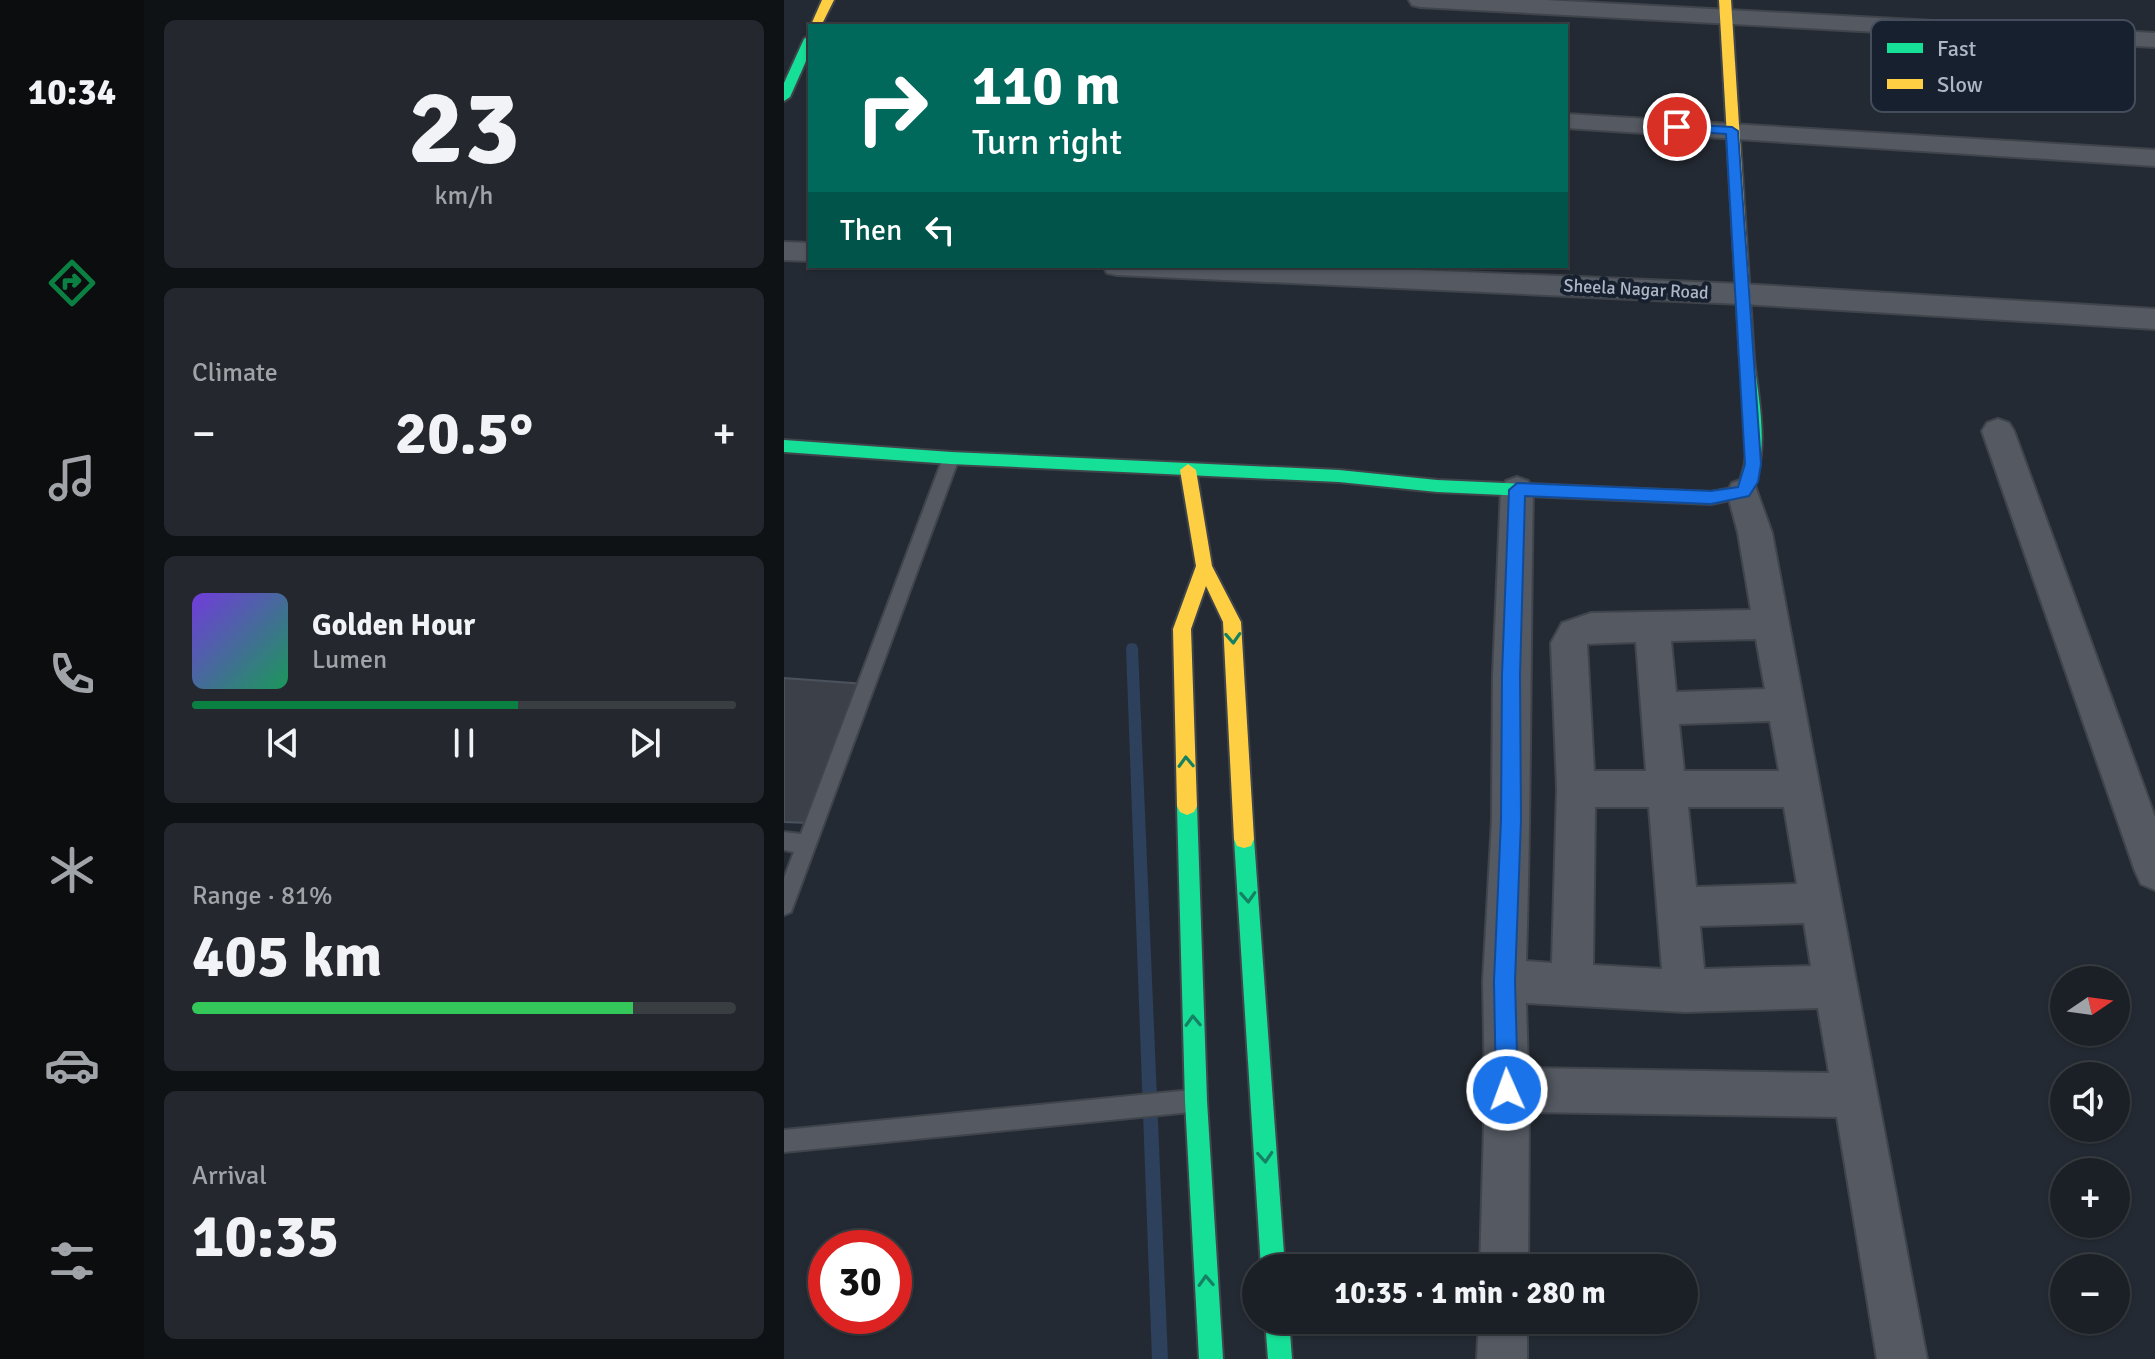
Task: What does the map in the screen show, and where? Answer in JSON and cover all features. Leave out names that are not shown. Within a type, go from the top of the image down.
[{"type":"street","points":[[816,24],[828,0]]},
{"type":"street","points":[[1420,0],[1725,8],[1886,20]]},
{"type":"street","points":[[784,446],[951,458],[1339,476],[1517,490],[1711,498],[1743,492],[1750,482],[1753,464],[1725,8]]},
{"type":"street","points":[[2135,39],[2155,40]]},
{"type":"street","points":[[796,84],[808,45]]},
{"type":"street","points":[[1568,121],[2155,158]]},
{"type":"street","points":[[784,251],[808,252]]},
{"type":"street","name":"Sheela Nagar Road","points":[[1162,268],[1741,294],[2155,319]]},
{"type":"street","points":[[1998,431],[2155,871]]},
{"type":"street","points":[[1188,470],[1204,566],[1232,622],[1252,980],[1272,1254]]},
{"type":"street","points":[[1504,1254],[1507,1090],[1504,981],[1511,820],[1511,675],[1517,490]]},
{"type":"street","points":[[1743,492],[1755,533],[1902,1359]]},
{"type":"street","points":[[1204,566],[1182,629],[1196,1101],[1211,1359]]},
{"type":"street","points":[[1572,985],[1572,862],[1576,789],[1569,643],[1574,633],[1591,628],[1771,624]]},
{"type":"street","points":[[1652,627],[1685,991]]},
{"type":"street","points":[[1661,709],[1785,704]]},
{"type":"street","points":[[1576,789],[1801,789]]},
{"type":"street","points":[[1679,907],[1821,903]]},
{"type":"street","points":[[1504,981],[1685,991],[1836,986]]},
{"type":"street","points":[[1507,1090],[1855,1095]]},
{"type":"street","points":[[1278,1334],[1280,1359]]},
{"type":"street","points":[[1502,1359],[1503,1334]]},
{"type":"lane","points":[[784,905],[951,458]]},
{"type":"lane","points":[[784,841],[808,844]]},
{"type":"lane","points":[[784,1141],[1196,1101]]},
{"type":"building","points":[[784,678],[865,684],[807,823],[784,822]]},
{"type":"waterway","points":[[1132,648],[1160,1359]]},
{"type":"traffic: fast","points":[[784,97],[808,43]]},
{"type":"traffic: fast","points":[[784,446],[951,458],[1339,476],[1437,486],[1711,498],[1743,492],[1749,480],[1754,447],[1747,359]]},
{"type":"traffic: fast","points":[[1187,806],[1196,1101],[1211,1359]]},
{"type":"traffic: fast","points":[[1244,839],[1272,1254]]},
{"type":"traffic: fast","points":[[1278,1334],[1280,1359]]},
{"type":"traffic: slow","points":[[816,24],[828,0]]},
{"type":"traffic: slow","points":[[1725,0],[1747,359]]},
{"type":"traffic: slow","points":[[1188,470],[1204,566],[1232,622],[1244,839]]},
{"type":"traffic: slow","points":[[1187,806],[1182,629],[1204,566]]},
{"type":"route","points":[[1507,1090],[1504,981],[1511,820],[1511,675],[1517,490],[1711,498],[1743,492],[1750,482],[1753,464],[1732,131],[1677,127]]}]
